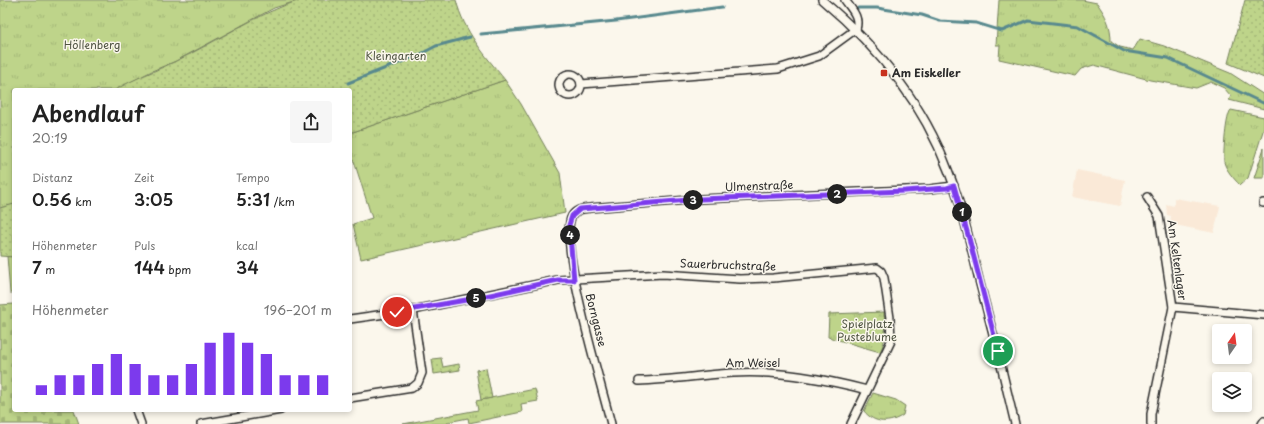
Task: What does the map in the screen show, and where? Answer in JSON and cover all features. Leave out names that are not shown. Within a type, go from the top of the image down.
[{"type":"street","points":[[822,0],[856,29],[882,56],[916,105],[941,152],[954,186],[970,242],[1015,424]]},
{"type":"street","points":[[581,84],[778,69],[818,56],[856,29],[858,23],[857,16],[845,0]]},
{"type":"street","name":"Ulmenstraße","points":[[570,220],[575,212],[590,208],[701,199],[930,190],[954,186]]},
{"type":"street","name":"Am Keltenlager","points":[[1147,198],[1159,216],[1173,307],[1151,414],[1151,424]]},
{"type":"street","name":"Borngasse","points":[[570,220],[569,228],[574,280],[611,424]]},
{"type":"street","name":"Sauerbruchstraße","points":[[352,319],[413,310],[558,280],[663,274],[773,278],[874,268],[880,269],[883,273],[886,288],[891,341],[867,390]]},
{"type":"street","points":[[1173,307],[1264,315]]},
{"type":"street","points":[[352,398],[412,388],[418,383],[422,374],[413,310]]},
{"type":"street","name":"Am Weisel","points":[[639,381],[686,378],[735,372],[775,374],[823,380],[867,390]]},
{"type":"street","points":[[852,424],[867,390]]},
{"type":"street","points":[[137,412],[141,424]]},
{"type":"street","points":[[200,424],[238,413],[252,412]]},
{"type":"shaded area","points":[[1077,170],[1125,180],[1120,206],[1072,197]]},
{"type":"shaded area","points":[[1174,198],[1220,206],[1214,233],[1170,224],[1171,216],[1167,215],[1166,204],[1174,206]]},
{"type":"green space","name":"Höllenberg","points":[[0,0],[300,0],[274,8],[176,61],[152,71],[119,88],[12,88],[12,205],[0,208]]},
{"type":"green space","name":"Kleingarten","points":[[300,0],[456,0],[464,22],[476,43],[505,80],[352,132],[352,88],[119,88],[168,65],[237,28]]},
{"type":"green space","points":[[999,0],[1082,0],[1097,3],[1107,21],[1111,41],[1120,47],[1133,50],[1140,39],[1164,46],[1230,73],[1264,95],[1264,109],[1229,100],[1231,96],[1224,88],[1211,82],[1196,88],[1150,80],[1094,65],[1081,69],[1075,76],[999,59],[1000,45],[996,45]]},
{"type":"green space","points":[[1245,0],[1264,0],[1264,78],[1228,63]]},
{"type":"green space","points":[[505,80],[521,104],[560,173],[565,213],[361,259],[353,224],[372,218],[354,161],[352,160],[352,132]]},
{"type":"green space","points":[[1231,110],[1264,117],[1264,128],[1248,178],[1240,185],[1228,171],[1224,162],[1226,126]]},
{"type":"green space","points":[[1264,148],[1264,178],[1254,178]]},
{"type":"green space","points":[[12,205],[12,257],[0,256],[0,208]]},
{"type":"green space","points":[[7,256],[12,257],[12,293],[10,293]]},
{"type":"green space","points":[[12,304],[12,412],[75,412],[79,424],[0,424],[0,305]]},
{"type":"green space","name":"Spielplatz Pusteblume","points":[[884,312],[885,338],[880,352],[828,337],[829,314]]},
{"type":"green space","points":[[441,358],[443,367],[459,364],[460,370],[434,374],[432,359]]},
{"type":"green space","points":[[486,368],[492,398],[481,400],[476,370]]},
{"type":"green space","points":[[535,389],[538,401],[521,404],[522,412],[469,423],[468,418],[448,422],[448,424],[403,424],[478,410],[476,401]]},
{"type":"green space","points":[[873,393],[896,400],[905,406],[903,415],[888,421],[872,418],[864,411]]},
{"type":"waterway","points":[[481,34],[616,21],[722,7]]},
{"type":"waterway","points":[[858,8],[877,8],[922,15],[940,21],[976,23],[1002,31],[1028,20],[1078,26],[1124,51],[1168,58],[1263,103]]},
{"type":"waterway","points":[[348,83],[419,55],[436,46],[470,37]]},
{"type":"place","name":"Am Eiskeller","points":[[884,73]]},
{"type":"route","points":[[397,312],[472,299],[558,280],[574,280],[569,225],[572,216],[580,209],[701,199],[905,191],[947,188],[954,186],[998,351]]}]
